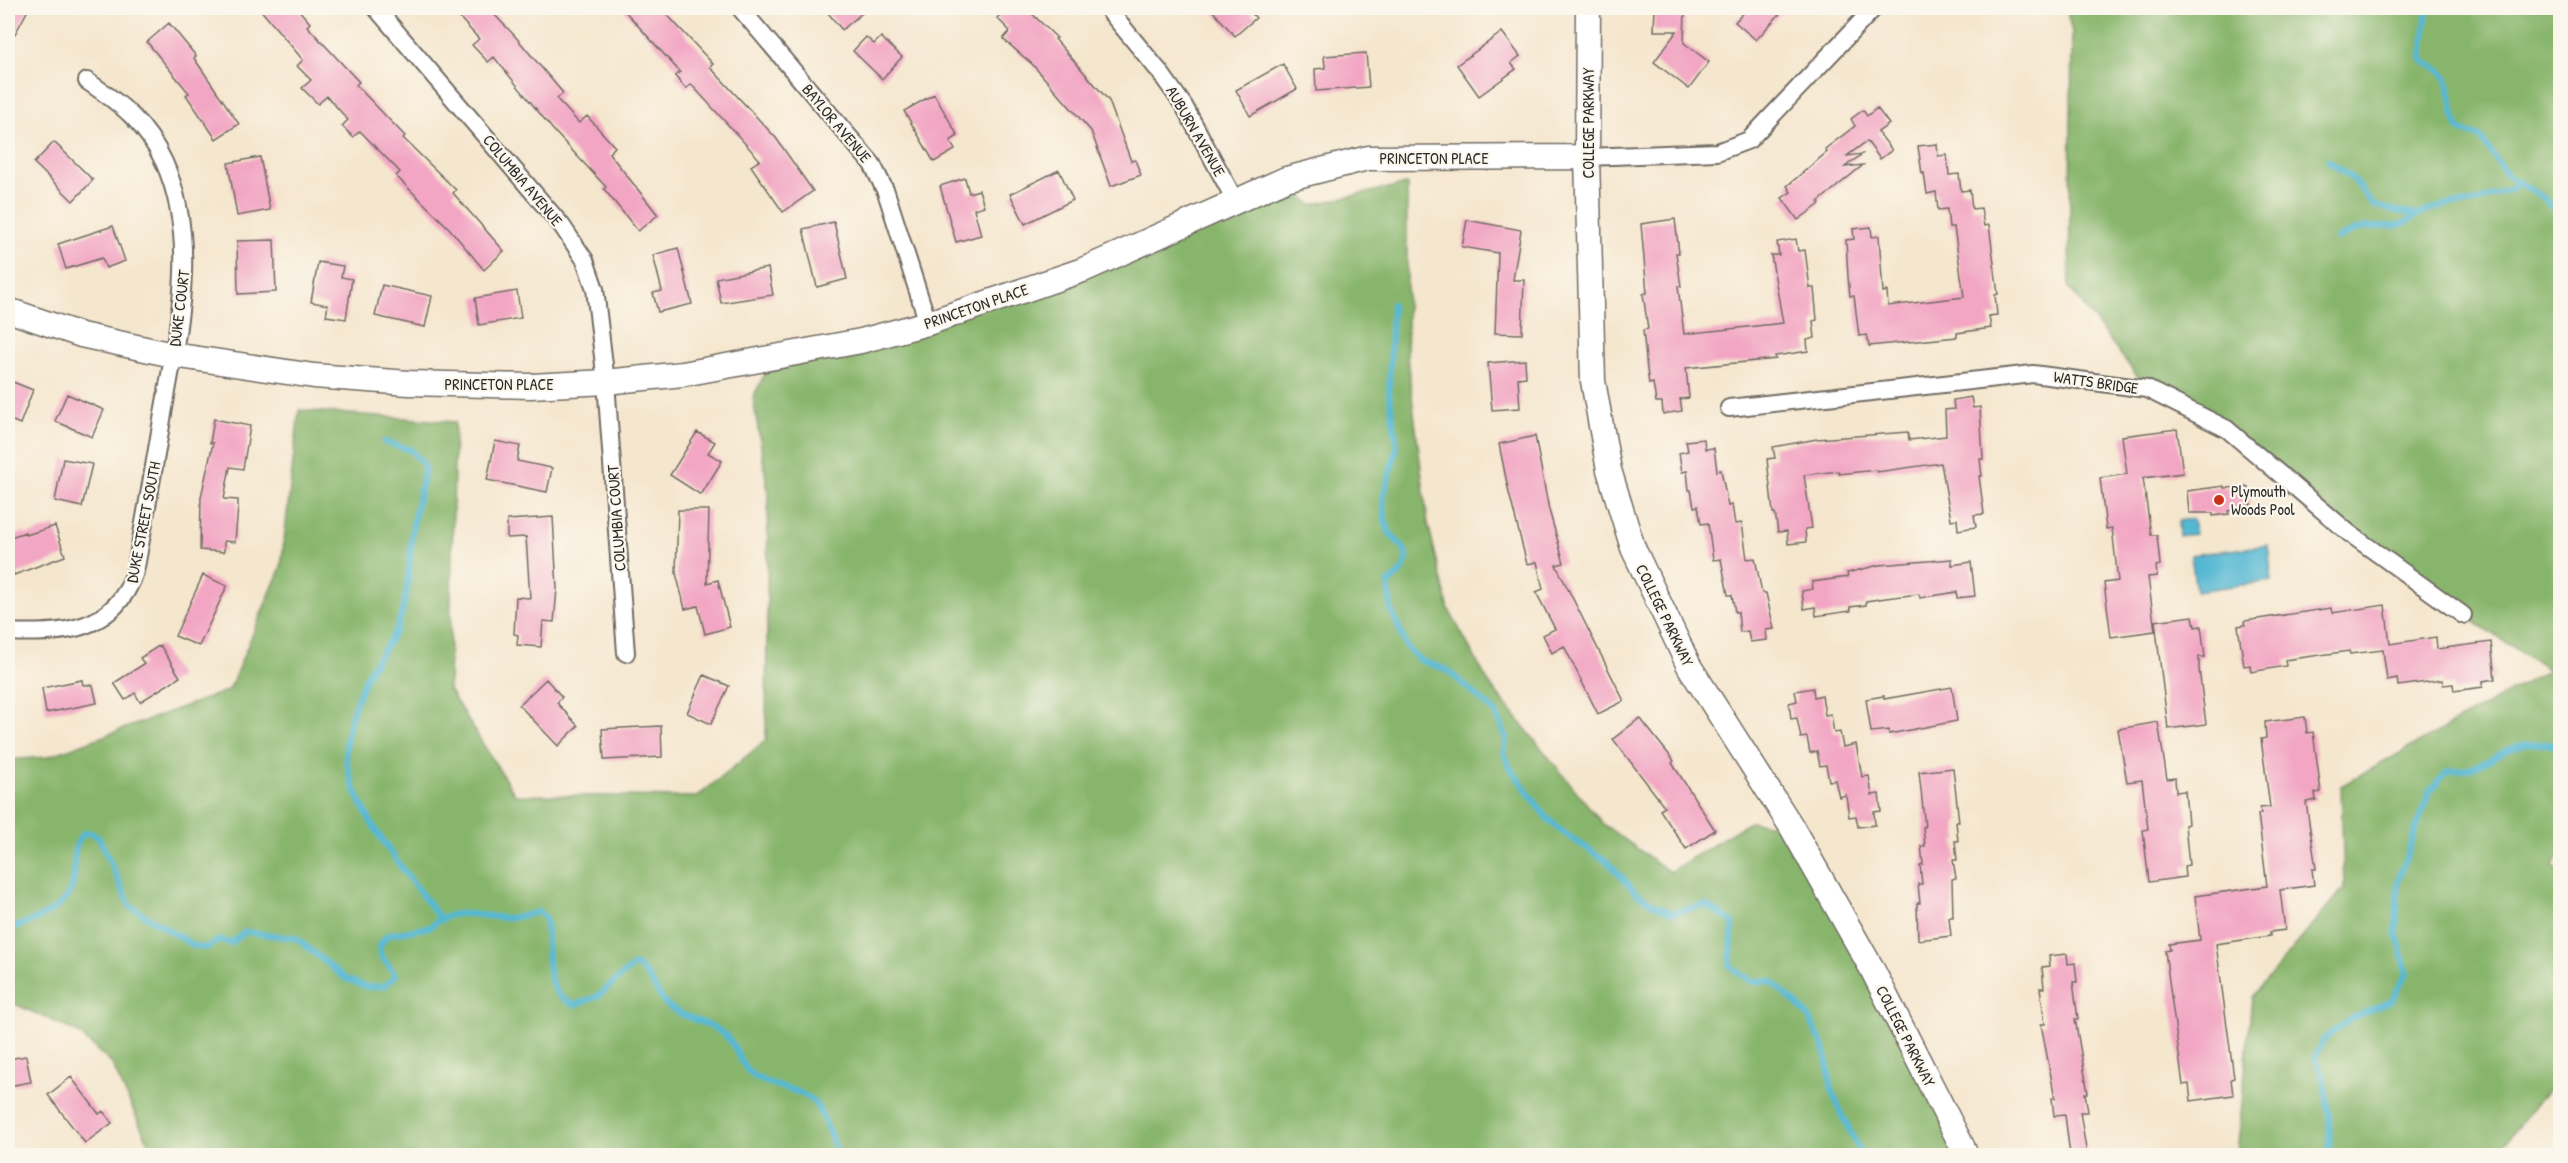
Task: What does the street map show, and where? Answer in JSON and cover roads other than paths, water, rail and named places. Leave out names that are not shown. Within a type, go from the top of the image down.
[{"type":"street","name":"COLUMBIA AVENUE","points":[[376,8],[562,226],[585,260],[596,289],[606,382]]},
{"type":"street","name":"BAYLOR AVENUE","points":[[740,8],[872,164],[886,192],[928,323]]},
{"type":"street","name":"AUBURN AVENUE","points":[[1107,8],[1159,71],[1184,106],[1236,202]]},
{"type":"street","name":"COLLEGE PARKWAY","points":[[1588,8],[1587,157],[1593,381],[1608,470],[1633,548],[1689,666],[1791,826],[1854,936],[1967,1155]]},
{"type":"street","name":"PRINCETON PLACE","points":[[8,310],[81,335],[173,355],[314,376],[398,383],[531,386],[606,382],[683,374],[861,341],[928,323],[1083,270],[1286,179],[1368,159],[1587,157],[1717,152],[1749,140],[1874,8]]},
{"type":"street","name":"DUKE COURT","points":[[87,81],[129,110],[142,126],[164,161],[173,187],[180,210],[184,268],[173,355]]},
{"type":"street","name":"DUKE STREET SOUTH","points":[[8,632],[76,629],[112,612],[129,591],[135,572],[173,355]]},
{"type":"street","name":"WATTS BRIDGE","points":[[1729,408],[2033,374],[2147,389],[2227,429],[2349,533],[2463,615]]},
{"type":"street","name":"COLUMBIA COURT","points":[[606,382],[626,653]]},
{"type":"water","points":[[2193,519],[2195,534],[2179,536],[2178,521]]},
{"type":"water","points":[[2268,545],[2272,581],[2196,591],[2191,555]]},
{"type":"waterway","points":[[2427,8],[2422,58],[2445,75],[2454,117],[2460,130],[2480,137],[2507,175],[2545,199],[2560,214]]},
{"type":"waterway","points":[[2328,160],[2354,180],[2374,206],[2417,215],[2445,205],[2474,203],[2512,188],[2516,181]]},
{"type":"waterway","points":[[2338,239],[2360,229],[2398,225],[2417,215]]},
{"type":"waterway","points":[[1392,304],[1389,392],[1397,447],[1383,498],[1389,532],[1404,549],[1407,558],[1403,570],[1388,584],[1391,609],[1406,646],[1419,660],[1447,670],[1496,713],[1506,737],[1504,753],[1510,768],[1546,817],[1561,831],[1608,862],[1636,893],[1655,905],[1672,913],[1705,905],[1733,923],[1730,966],[1751,981],[1771,981],[1806,1013],[1824,1047],[1833,1095],[1864,1156]]},
{"type":"waterway","points":[[384,442],[411,450],[425,466],[413,524],[408,580],[401,616],[394,634],[367,674],[348,728],[346,756],[358,798],[370,820],[383,842],[441,920]]},
{"type":"waterway","points":[[2329,1156],[2328,1105],[2315,1057],[2324,1039],[2352,1018],[2391,1001],[2407,973],[2396,931],[2398,881],[2429,792],[2448,771],[2472,768],[2506,750],[2535,743],[2560,746]]},
{"type":"waterway","points":[[8,929],[39,918],[66,898],[74,877],[75,849],[84,833],[91,833],[99,838],[130,906],[194,946],[206,948],[219,940],[232,943],[245,932],[296,938],[346,979],[367,987],[385,986],[396,975],[381,956],[379,947],[387,935],[430,927],[440,920],[459,914],[511,918],[538,912],[545,917],[548,967],[551,979],[555,990],[563,999],[575,1005],[598,996],[634,965],[640,968],[668,1006],[725,1035],[751,1074],[758,1079],[795,1091],[810,1099],[823,1117],[839,1156]]},
{"type":"place","name":"Plymouth Woods Pool","points":[[2219,500]]}]
